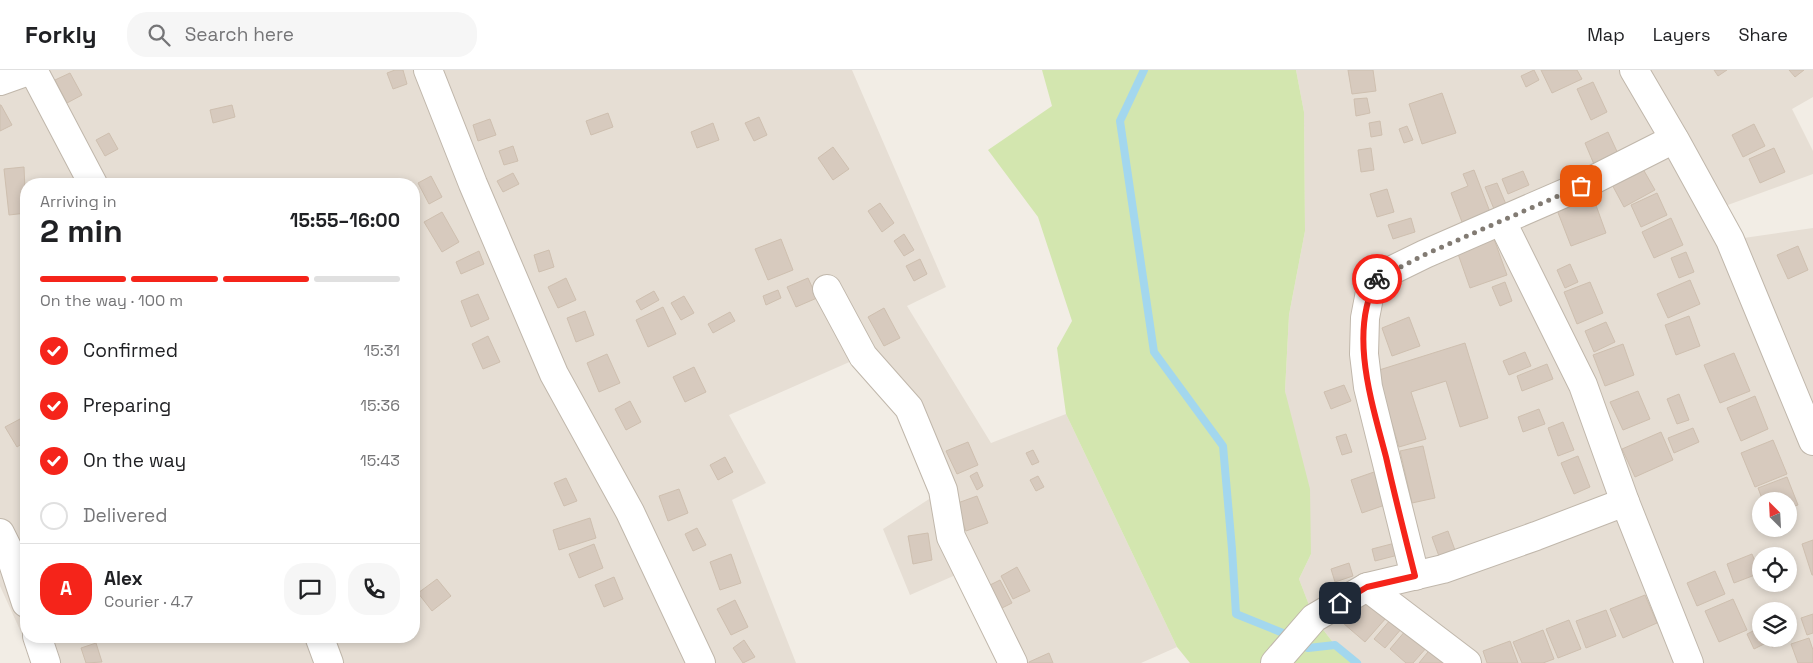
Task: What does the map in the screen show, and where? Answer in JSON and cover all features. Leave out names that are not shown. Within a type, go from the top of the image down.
[{"type":"street","points":[[0,81],[32,70],[90,178]]},
{"type":"street","points":[[428,70],[473,184],[554,374],[630,512],[701,663]]},
{"type":"street","points":[[1634,70],[1730,240],[1813,441]]},
{"type":"street","points":[[1415,576],[1368,387],[1364,354],[1365,318],[1370,292],[1378,277],[1581,186],[1674,139]]},
{"type":"street","points":[[1502,222],[1582,385],[1625,502],[1689,663]]},
{"type":"street","points":[[827,289],[863,356],[909,408],[943,490],[951,537],[1013,663]]},
{"type":"street","points":[[1275,663],[1314,618],[1367,587],[1443,569],[1625,502]]},
{"type":"street","points":[[0,533],[9,551],[20,585]]},
{"type":"street","points":[[1367,587],[1466,663]]},
{"type":"street","points":[[39,643],[46,663]]},
{"type":"street","points":[[322,643],[329,663]]},
{"type":"shaded area","points":[[31,70],[852,70],[946,287],[907,306],[991,443],[1066,414],[1177,647],[1141,663],[1013,663],[967,570],[910,595],[883,529],[943,490],[863,356],[729,415],[766,483],[732,500],[796,663],[35,663],[26,643],[420,643],[420,178],[20,178],[20,630],[0,586],[0,81]]},
{"type":"shaded area","points":[[1296,70],[1813,70],[1813,97],[1792,109],[1813,151],[1813,174],[1714,210],[1730,240],[1813,228],[1813,663],[1357,663],[1335,645],[1314,618],[1299,579],[1311,554],[1285,391],[1289,315],[1305,231],[1304,112]]},
{"type":"green space","points":[[1042,70],[1296,70],[1304,112],[1305,231],[1289,315],[1285,391],[1310,489],[1311,554],[1299,579],[1314,618],[1335,645],[1357,663],[1190,663],[1177,647],[1066,414],[1057,348],[1072,321],[1038,217],[988,150],[1052,106]]},
{"type":"building","points":[[403,70],[407,84],[393,89],[387,73]]},
{"type":"building","points":[[1348,70],[1373,70],[1376,91],[1352,94]]},
{"type":"building","points":[[1534,70],[1539,80],[1526,87],[1521,76]]},
{"type":"building","points":[[1541,70],[1577,70],[1582,79],[1552,93]]},
{"type":"building","points":[[1714,70],[1727,70],[1718,76]]},
{"type":"building","points":[[1789,70],[1804,70],[1795,77]]},
{"type":"building","points":[[70,73],[82,95],[67,103],[55,80]]},
{"type":"building","points":[[1593,82],[1607,112],[1591,120],[1577,89]]},
{"type":"building","points":[[1442,93],[1456,133],[1422,144],[1409,104]]},
{"type":"building","points":[[1367,98],[1370,113],[1356,116],[1354,99]]},
{"type":"building","points":[[0,105],[12,125],[0,131]]},
{"type":"building","points":[[232,105],[235,117],[213,123],[210,110]]},
{"type":"building","points":[[608,113],[613,127],[591,135],[586,121]]},
{"type":"building","points":[[759,117],[767,135],[754,141],[745,123]]},
{"type":"building","points":[[490,119],[496,135],[478,141],[473,125]]},
{"type":"building","points":[[1380,121],[1382,135],[1371,137],[1369,123]]},
{"type":"building","points":[[713,123],[719,140],[697,148],[691,132]]},
{"type":"building","points":[[1754,124],[1765,146],[1743,157],[1732,135]]},
{"type":"building","points":[[1407,126],[1413,140],[1404,143],[1399,129]]},
{"type":"building","points":[[1608,132],[1620,158],[1596,169],[1585,143]]},
{"type":"building","points":[[109,133],[118,149],[105,156],[96,140]]},
{"type":"building","points":[[513,146],[518,161],[504,165],[499,151]]},
{"type":"building","points":[[833,147],[849,169],[833,180],[818,158]]},
{"type":"building","points":[[1371,148],[1374,170],[1361,172],[1358,150]]},
{"type":"building","points":[[1774,148],[1785,172],[1760,183],[1749,159]]},
{"type":"building","points":[[1639,162],[1655,190],[1624,207],[1609,179]]},
{"type":"building","points":[[24,167],[24,178],[20,178],[20,214],[9,215],[4,169]]},
{"type":"building","points":[[1474,170],[1490,212],[1462,222],[1451,193],[1468,186],[1463,174]]},
{"type":"building","points":[[1523,171],[1529,185],[1508,194],[1502,179]]},
{"type":"building","points":[[513,173],[519,184],[503,192],[497,181]]},
{"type":"building","points":[[431,176],[442,197],[429,204],[420,187],[420,182]]},
{"type":"building","points":[[1497,183],[1508,209],[1496,214],[1485,187]]},
{"type":"building","points":[[1387,189],[1394,212],[1377,217],[1370,194]]},
{"type":"building","points":[[1657,193],[1667,215],[1641,227],[1631,205]]},
{"type":"building","points":[[1593,197],[1606,233],[1571,246],[1557,210]]},
{"type":"building","points":[[880,203],[894,223],[882,232],[868,211]]},
{"type":"building","points":[[442,212],[459,242],[442,252],[424,222]]},
{"type":"building","points":[[1411,218],[1415,232],[1393,239],[1388,225]]},
{"type":"building","points":[[1671,218],[1683,245],[1654,258],[1642,232]]},
{"type":"building","points":[[904,234],[914,250],[904,256],[894,241]]},
{"type":"building","points":[[781,239],[793,270],[768,280],[755,249]]},
{"type":"building","points":[[1494,239],[1507,275],[1470,288],[1457,251]]},
{"type":"building","points":[[1798,246],[1808,270],[1788,279],[1777,255]]},
{"type":"building","points":[[549,250],[554,267],[539,272],[534,255]]},
{"type":"building","points":[[479,251],[484,264],[461,274],[456,262]]},
{"type":"building","points":[[1686,252],[1694,272],[1679,278],[1671,258]]},
{"type":"building","points":[[920,259],[927,274],[914,281],[906,266]]},
{"type":"building","points":[[1570,264],[1578,282],[1565,288],[1557,270]]},
{"type":"building","points":[[566,278],[576,300],[558,308],[548,287]]},
{"type":"building","points":[[808,278],[817,298],[796,307],[787,287]]},
{"type":"building","points":[[1690,280],[1700,304],[1668,318],[1657,294]]},
{"type":"building","points":[[1505,282],[1512,301],[1500,306],[1492,287]]},
{"type":"building","points":[[1590,282],[1603,313],[1577,324],[1564,292]]},
{"type":"building","points":[[778,290],[781,298],[766,305],[763,296]]},
{"type":"building","points":[[654,291],[659,300],[641,310],[636,301]]},
{"type":"building","points":[[478,294],[489,319],[471,327],[461,301]]},
{"type":"building","points":[[684,296],[694,313],[681,320],[671,303]]},
{"type":"building","points":[[663,307],[676,334],[648,347],[636,320]]},
{"type":"building","points":[[884,308],[900,338],[884,346],[868,317]]},
{"type":"building","points":[[585,311],[594,335],[576,342],[567,318]]},
{"type":"building","points":[[730,312],[735,321],[713,333],[708,324]]},
{"type":"building","points":[[1689,316],[1700,346],[1676,355],[1665,325]]},
{"type":"building","points":[[1409,317],[1420,346],[1392,356],[1382,328]]},
{"type":"building","points":[[1606,322],[1615,342],[1594,352],[1585,331]]},
{"type":"building","points":[[488,336],[500,362],[483,369],[472,344]]},
{"type":"building","points":[[1465,343],[1488,418],[1460,427],[1446,381],[1411,392],[1426,439],[1399,447],[1376,371]]},
{"type":"building","points":[[1623,344],[1634,375],[1605,386],[1593,355]]},
{"type":"building","points":[[1525,352],[1531,366],[1509,375],[1503,361]]},
{"type":"building","points":[[1734,353],[1750,391],[1720,403],[1704,365]]},
{"type":"building","points":[[607,354],[620,383],[599,392],[587,363]]},
{"type":"building","points":[[1547,364],[1553,379],[1522,391],[1517,376]]},
{"type":"building","points":[[694,367],[706,392],[685,402],[673,377]]},
{"type":"building","points":[[1344,385],[1351,401],[1331,409],[1324,392]]},
{"type":"building","points":[[1638,391],[1650,419],[1623,430],[1610,402]]},
{"type":"building","points":[[1679,394],[1689,420],[1677,424],[1667,399]]},
{"type":"building","points":[[1755,396],[1768,429],[1741,441],[1727,408]]},
{"type":"building","points":[[630,401],[641,422],[626,430],[615,409]]},
{"type":"building","points":[[1539,409],[1545,424],[1523,432],[1518,417]]},
{"type":"building","points":[[20,419],[20,445],[17,447],[5,427]]},
{"type":"building","points":[[1563,422],[1574,450],[1558,456],[1548,428]]},
{"type":"building","points":[[1693,428],[1699,442],[1674,453],[1668,438]]},
{"type":"building","points":[[1661,432],[1673,460],[1635,477],[1622,449]]},
{"type":"building","points":[[1346,434],[1352,452],[1342,455],[1336,437]]},
{"type":"building","points":[[1773,440],[1787,474],[1755,487],[1741,453]]},
{"type":"building","points":[[968,442],[978,465],[957,474],[946,451]]},
{"type":"building","points":[[1423,446],[1435,498],[1412,503],[1400,451]]},
{"type":"building","points":[[1033,450],[1039,462],[1032,465],[1026,453]]},
{"type":"building","points":[[1578,456],[1590,487],[1574,494],[1561,463]]},
{"type":"building","points":[[725,457],[733,472],[718,480],[710,465]]},
{"type":"building","points":[[977,472],[983,486],[977,490],[970,476]]},
{"type":"building","points":[[1374,472],[1385,505],[1362,513],[1351,480]]},
{"type":"building","points":[[1038,476],[1044,487],[1036,491],[1030,480]]},
{"type":"building","points":[[1787,477],[1793,492],[1760,492],[1758,488]]},
{"type":"building","points":[[566,478],[577,501],[564,506],[554,483]]},
{"type":"building","points":[[679,489],[688,513],[668,521],[659,496]]},
{"type":"building","points":[[977,496],[988,523],[966,531],[955,504]]},
{"type":"building","points":[[590,518],[596,538],[559,550],[553,530]]},
{"type":"building","points":[[697,528],[706,545],[693,551],[685,534]]},
{"type":"building","points":[[1448,531],[1456,553],[1440,559],[1432,537]]},
{"type":"building","points":[[928,533],[932,560],[913,564],[908,536]]},
{"type":"building","points":[[1813,540],[1813,575],[1812,575],[1802,544]]},
{"type":"building","points":[[1399,542],[1402,554],[1375,561],[1372,549]]},
{"type":"building","points":[[594,544],[603,568],[579,578],[569,554]]},
{"type":"building","points":[[731,554],[741,583],[720,590],[710,562]]},
{"type":"building","points":[[1752,554],[1752,576],[1734,583],[1727,564]]},
{"type":"building","points":[[1349,563],[1353,576],[1335,582],[1331,569]]},
{"type":"building","points":[[1017,567],[1030,591],[1013,599],[1001,576]]},
{"type":"building","points":[[1715,571],[1725,594],[1697,606],[1687,583]]},
{"type":"building","points":[[614,577],[623,599],[604,607],[595,585]]},
{"type":"building","points":[[437,579],[451,596],[432,611],[420,596],[420,592]]},
{"type":"building","points":[[1000,580],[1012,603],[1000,609],[988,586]]},
{"type":"building","points":[[1645,595],[1657,623],[1623,638],[1610,609]]},
{"type":"building","points":[[1363,599],[1386,618],[1365,642],[1343,623]]},
{"type":"building","points":[[1733,599],[1747,630],[1719,642],[1705,611]]},
{"type":"building","points":[[735,600],[748,627],[731,635],[717,609]]},
{"type":"building","points":[[1606,610],[1616,636],[1586,648],[1576,621]]},
{"type":"building","points":[[1813,614],[1813,633],[1807,635],[1801,618]]},
{"type":"building","points":[[1391,619],[1402,628],[1385,648],[1374,639]]},
{"type":"building","points":[[1569,620],[1581,649],[1558,658],[1546,629]]},
{"type":"building","points":[[1406,630],[1427,647],[1413,663],[1406,663],[1390,649]]},
{"type":"building","points":[[1543,630],[1554,659],[1543,663],[1522,663],[1513,642]]},
{"type":"building","points":[[1752,632],[1752,645],[1747,634]]},
{"type":"building","points":[[1809,638],[1813,650],[1813,663],[1798,663],[1792,647],[1797,647],[1797,642]]},
{"type":"building","points":[[744,640],[755,657],[743,663],[733,648]]},
{"type":"building","points":[[1510,641],[1518,663],[1487,663],[1483,651]]},
{"type":"building","points":[[96,643],[102,662],[86,663],[81,648]]},
{"type":"building","points":[[1432,647],[1452,663],[1419,663]]},
{"type":"building","points":[[1049,653],[1053,663],[1029,663],[1029,662]]},
{"type":"waterway","points":[[1144,70],[1120,121],[1154,352],[1223,446],[1236,614],[1283,633]]},
{"type":"waterway","points":[[1308,648],[1335,645],[1357,663]]},
{"type":"way so far","points":[[1377,279],[1426,254],[1581,186]]},
{"type":"route","points":[[1340,603],[1367,587],[1415,576],[1368,387],[1364,354],[1365,318],[1370,292],[1377,279]]}]
